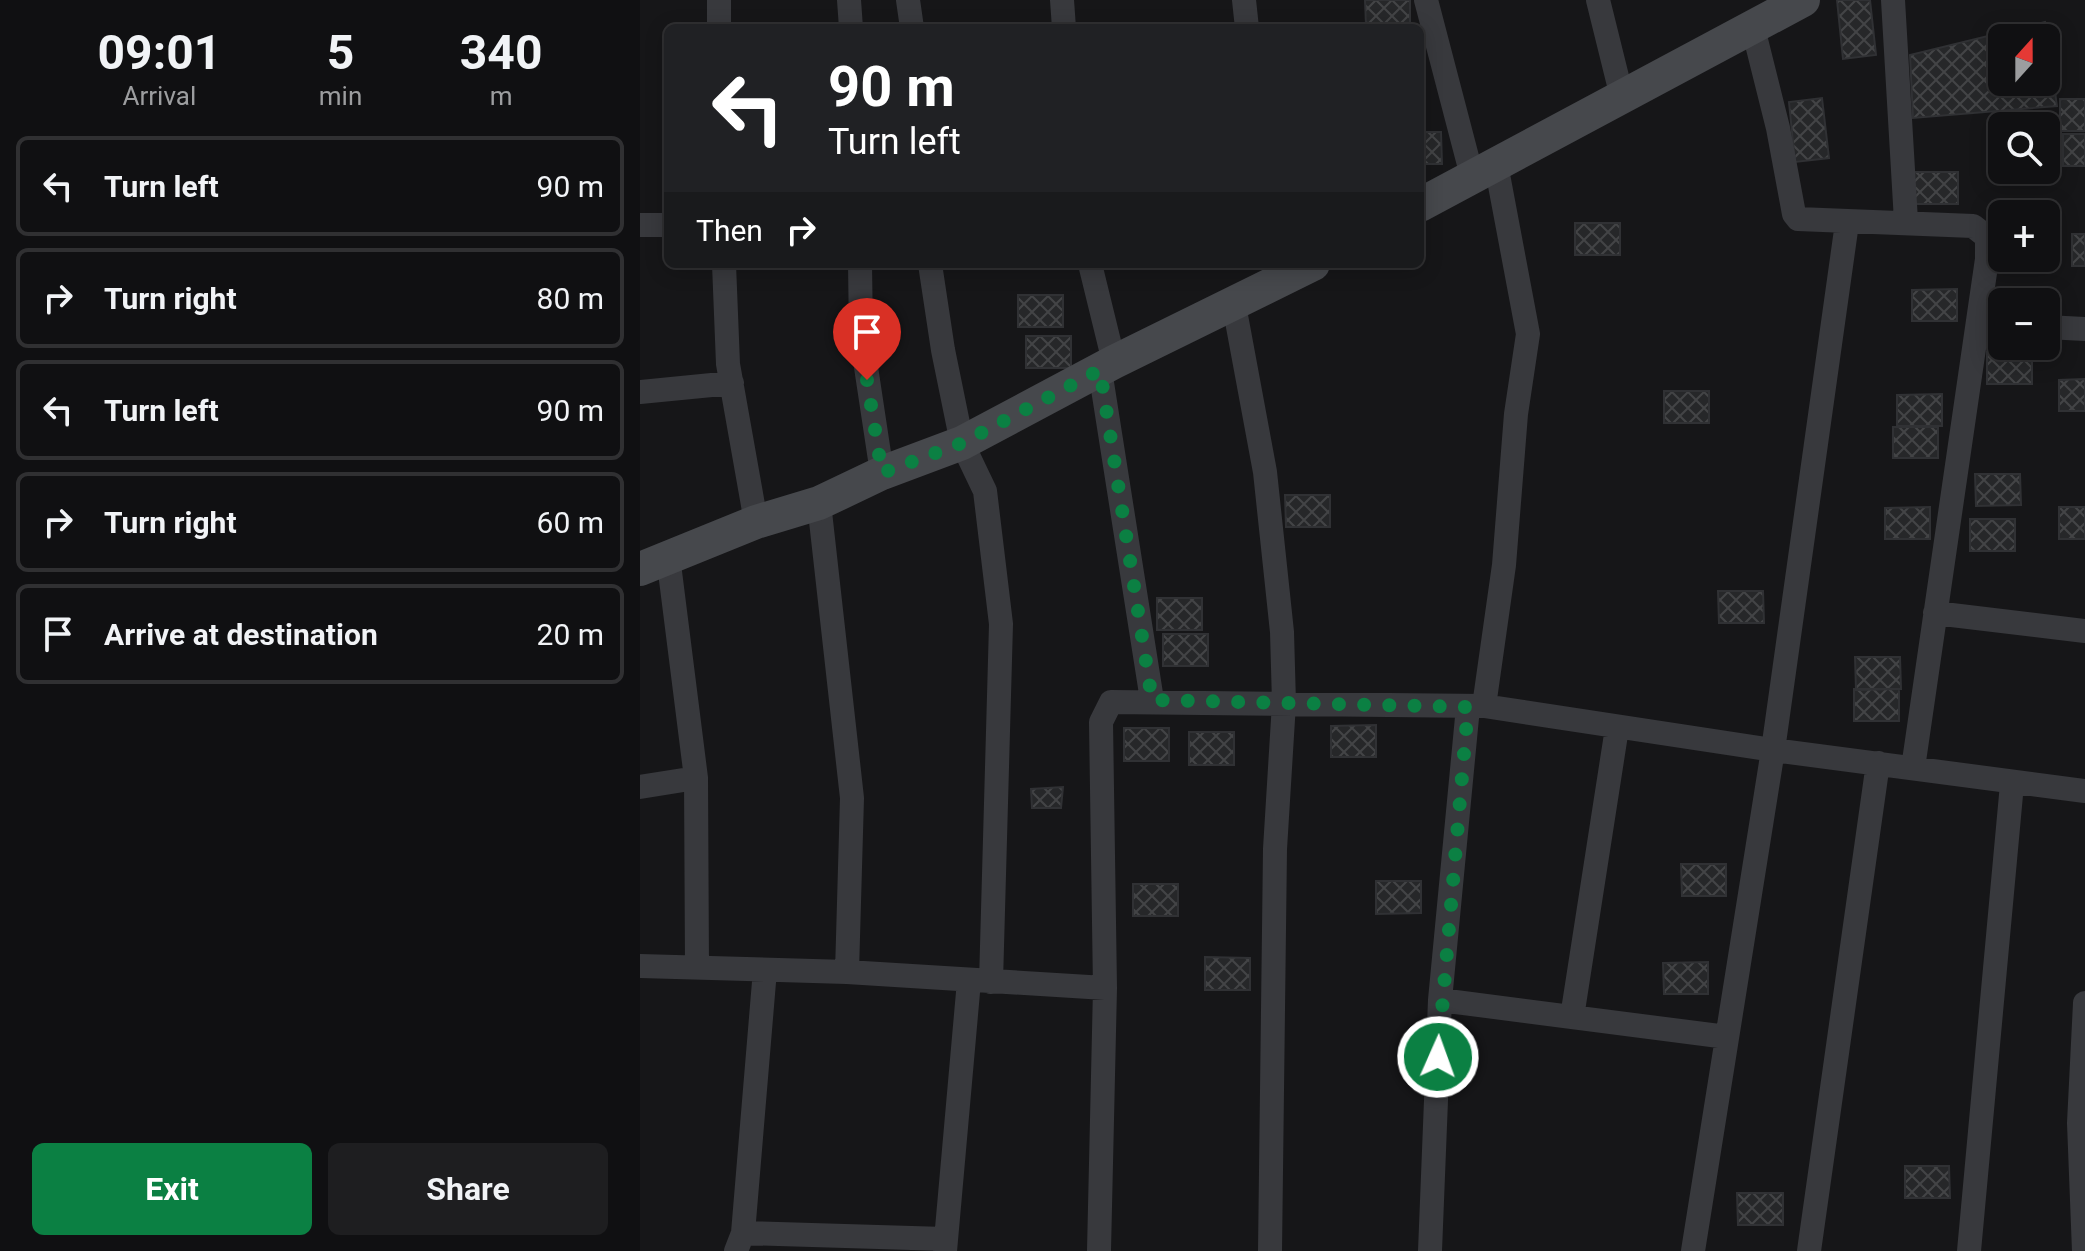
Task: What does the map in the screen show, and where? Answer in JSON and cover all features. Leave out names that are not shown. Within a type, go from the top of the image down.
[{"type":"street","points":[[719,0],[719,24]]},
{"type":"street","points":[[849,0],[851,24]]},
{"type":"street","points":[[908,0],[911,24]]},
{"type":"street","points":[[1062,0],[1064,24]]},
{"type":"street","points":[[1244,0],[1247,24]]},
{"type":"street","points":[[1426,0],[1484,170],[1528,334],[1516,414],[1504,565],[1476,706],[1440,1000],[1430,1251]]},
{"type":"street","points":[[1598,0],[1622,97]]},
{"type":"street","points":[[1893,0],[1906,221]]},
{"type":"street","points":[[1424,203],[1777,11],[1778,128],[1794,214],[1803,221],[1906,221],[1973,226],[1987,237],[1988,288]]},
{"type":"street","points":[[1693,1251],[1773,750],[1847,223]]},
{"type":"street","points":[[640,225],[664,225]]},
{"type":"street","points":[[724,268],[732,383],[756,522]]},
{"type":"street","points":[[860,268],[861,334],[882,473]]},
{"type":"street","points":[[765,970],[740,1242],[945,1245],[980,981],[1001,624],[985,491],[962,443],[931,268]]},
{"type":"street","points":[[1091,268],[1152,700]]},
{"type":"street","points":[[697,967],[696,778],[654,562],[756,522],[819,503],[882,473],[962,443],[1107,366],[1234,305],[1270,275],[1297,268]]},
{"type":"street","points":[[1234,305],[1265,472],[1282,632],[1284,703],[1275,849],[1270,1251]]},
{"type":"street","points":[[2060,328],[2085,329]]},
{"type":"street","points":[[1913,768],[1935,613],[1988,335]]},
{"type":"street","points":[[640,392],[732,383]]},
{"type":"street","points":[[819,503],[852,798],[847,972]]},
{"type":"street","points":[[1935,613],[2085,631]]},
{"type":"street","points":[[1099,1251],[1105,988],[1101,722],[1111,702],[1152,700],[1476,706],[2012,784],[2085,791]]},
{"type":"street","points":[[1572,1017],[1617,728]]},
{"type":"street","points":[[1809,1251],[1878,763]]},
{"type":"street","points":[[640,787],[696,778]]},
{"type":"street","points":[[1969,1251],[2012,784]]},
{"type":"street","points":[[640,966],[847,972],[1105,988]]},
{"type":"street","points":[[1440,1000],[1727,1037]]},
{"type":"street","points":[[2084,1251],[2079,1123],[2085,1003]]},
{"type":"building","points":[[1365,0],[1410,0],[1410,24],[1366,24]]},
{"type":"building","points":[[1837,0],[1870,0],[1876,55],[1843,59]]},
{"type":"building","points":[[1988,36],[1988,96],[2056,96],[2057,106],[1913,118],[1910,55]]},
{"type":"building","points":[[1822,98],[1829,158],[1795,162],[1789,102]]},
{"type":"building","points":[[2060,99],[2085,99],[2085,131],[2060,131]]},
{"type":"building","points":[[1424,132],[1441,132],[1442,164],[1424,164]]},
{"type":"building","points":[[2063,134],[2085,134],[2085,166],[2063,166]]},
{"type":"building","points":[[1913,172],[1958,172],[1958,204],[1913,204]]},
{"type":"building","points":[[1575,223],[1620,223],[1620,255],[1575,255]]},
{"type":"building","points":[[2072,234],[2085,234],[2085,266],[2072,266]]},
{"type":"building","points":[[1957,289],[1957,321],[1912,321],[1912,290]]},
{"type":"building","points":[[1018,295],[1063,295],[1063,327],[1018,327]]},
{"type":"building","points":[[1026,336],[1071,336],[1071,368],[1026,368]]},
{"type":"building","points":[[1987,352],[1988,360],[2032,360],[2032,384],[1987,384]]},
{"type":"building","points":[[2085,379],[2085,411],[2059,411],[2059,380]]},
{"type":"building","points":[[1664,391],[1709,391],[1709,423],[1664,423]]},
{"type":"building","points":[[1942,394],[1942,426],[1897,426],[1897,395]]},
{"type":"building","points":[[1893,427],[1938,427],[1938,458],[1893,458]]},
{"type":"building","points":[[1975,474],[2020,474],[2021,505],[1976,506]]},
{"type":"building","points":[[1285,495],[1330,495],[1330,527],[1286,527]]},
{"type":"building","points":[[1930,507],[1930,539],[1885,539],[1885,508]]},
{"type":"building","points":[[2059,507],[2085,507],[2085,539],[2059,539]]},
{"type":"building","points":[[1970,519],[2015,519],[2015,551],[1970,551]]},
{"type":"building","points":[[1718,591],[1763,591],[1764,623],[1719,623]]},
{"type":"building","points":[[1157,598],[1202,598],[1202,630],[1157,630]]},
{"type":"building","points":[[1163,634],[1208,634],[1208,666],[1163,666]]},
{"type":"building","points":[[1855,657],[1900,657],[1901,689],[1856,690]]},
{"type":"building","points":[[1854,689],[1899,689],[1899,721],[1854,721]]},
{"type":"building","points":[[1376,725],[1376,757],[1331,757],[1331,726]]},
{"type":"building","points":[[1124,728],[1169,728],[1169,761],[1124,761]]},
{"type":"building","points":[[1189,732],[1234,732],[1234,765],[1189,765]]},
{"type":"building","points":[[1063,787],[1061,808],[1032,808],[1031,789]]},
{"type":"building","points":[[1681,864],[1726,864],[1726,896],[1682,896]]},
{"type":"building","points":[[1376,881],[1421,881],[1421,913],[1376,914]]},
{"type":"building","points":[[1133,884],[1178,884],[1178,916],[1133,916]]},
{"type":"building","points":[[1205,957],[1250,958],[1250,990],[1205,990]]},
{"type":"building","points":[[1708,962],[1708,994],[1664,994],[1663,963]]},
{"type":"building","points":[[1905,1166],[1949,1166],[1950,1198],[1905,1198]]},
{"type":"building","points":[[1737,1193],[1783,1193],[1783,1225],[1738,1225]]},
{"type":"route","points":[[867,380],[882,473],[962,443],[1100,370],[1152,700],[1468,707],[1440,1000],[1438,1057]]}]
